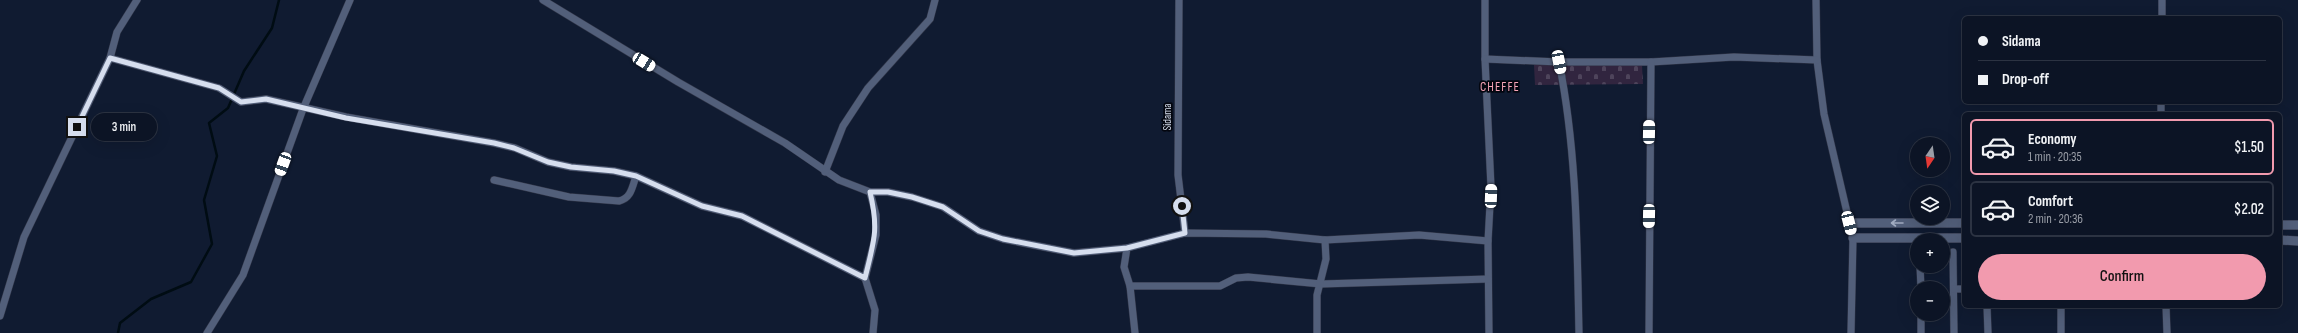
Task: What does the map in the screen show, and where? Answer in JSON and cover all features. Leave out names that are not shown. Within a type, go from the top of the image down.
[{"type":"street","points":[[0,316],[24,237],[110,58],[117,32],[137,0]]},
{"type":"street","points":[[207,333],[244,275],[303,109],[350,0]]},
{"type":"street","points":[[543,0],[672,80],[784,143],[839,180],[870,192],[888,192],[943,207],[979,231],[1010,241],[1074,253],[1127,248],[1185,233],[1266,234],[1325,240],[1419,235],[1488,241]]},
{"type":"street","points":[[825,172],[843,126],[868,88],[930,19],[935,0]]},
{"type":"street","name":"Sidama","points":[[1179,0],[1178,175],[1185,233]]},
{"type":"street","points":[[1485,0],[1485,59],[1491,187],[1488,241],[1489,333]]},
{"type":"street","points":[[1816,0],[1817,60],[1824,114],[1853,238],[1851,333]]},
{"type":"street","points":[[2162,0],[2162,16]]},
{"type":"street","points":[[1485,59],[1559,62],[1651,62],[1734,57],[1817,60]]},
{"type":"street","points":[[110,58],[219,88],[241,102],[266,99],[303,109],[494,143],[514,148],[548,162],[571,167],[614,171],[636,176],[702,206],[742,216],[865,278]]},
{"type":"street","points":[[1559,62],[1567,103],[1575,204],[1579,333]]},
{"type":"street","points":[[1649,333],[1651,62]]},
{"type":"street","points":[[494,180],[569,197],[619,201],[626,199],[631,193],[636,176]]},
{"type":"street","points":[[870,192],[876,215],[876,235],[865,278],[875,310],[873,333]]},
{"type":"street","points":[[1849,223],[1962,223]]},
{"type":"street","points":[[2282,225],[2298,225]]},
{"type":"street","points":[[1853,238],[1962,238]]},
{"type":"street","points":[[1318,333],[1317,295],[1321,284],[1326,259],[1325,240]]},
{"type":"street","points":[[2282,240],[2298,240]]},
{"type":"street","points":[[1127,248],[1124,267],[1130,286],[1135,333]]},
{"type":"street","points":[[1953,252],[1954,333]]},
{"type":"street","points":[[1130,286],[1220,286],[1236,278],[1248,277],[1321,284],[1488,279]]},
{"type":"street","points":[[1954,289],[1962,289]]},
{"type":"street","points":[[1987,308],[1988,333]]},
{"type":"street","points":[[2061,333],[2062,308]]},
{"type":"street","points":[[2166,308],[2167,333]]},
{"type":"street","points":[[1921,321],[1921,333]]},
{"type":"green space","points":[[1534,65],[1642,65],[1643,84],[1535,85]]},
{"type":"waterway","points":[[118,333],[120,323],[151,299],[191,282],[212,244],[204,200],[217,156],[209,123],[228,108],[244,71],[272,28],[279,0]]},
{"type":"district","name":"CHEFFE","points":[[1500,86]]},
{"type":"route","points":[[77,127],[110,58],[219,88],[241,102],[266,99],[346,118],[504,145],[548,162],[571,167],[614,171],[636,176],[702,206],[742,216],[865,278],[876,235],[876,215],[870,192],[888,192],[912,197],[943,207],[957,218],[979,231],[1003,239],[1074,253],[1127,248],[1185,233],[1182,206]]}]
